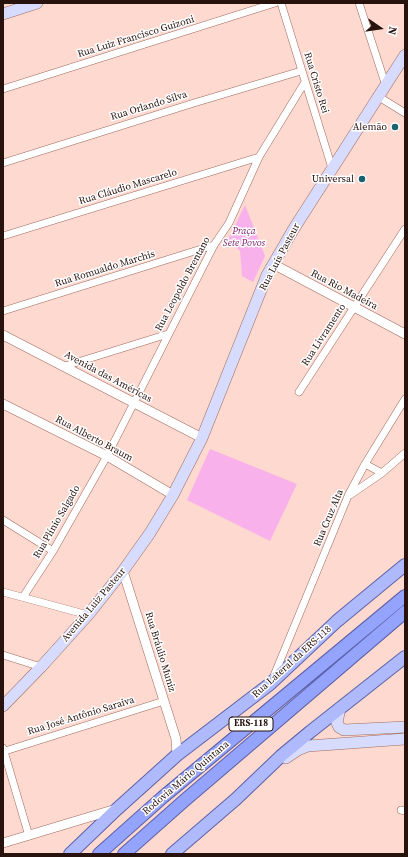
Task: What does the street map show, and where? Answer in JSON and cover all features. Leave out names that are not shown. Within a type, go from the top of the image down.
[{"type":"highway","name":"Rodovia Mário Quintana","points":[[99,854],[162,797],[405,596]]},
{"type":"highway","name":"Rodovia Mário Quintana","points":[[124,854],[405,612]]},
{"type":"main road","points":[[3,14],[37,3]]},
{"type":"main road","name":"Rua Luís Pasteur","points":[[173,496],[202,438],[262,289],[274,264],[332,168],[405,55]]},
{"type":"main road","name":"Avenida Luiz Pasteur","points":[[3,706],[41,667],[88,614],[123,571],[150,533],[173,496]]},
{"type":"main road","name":"Rua Lateral da ERS-118","points":[[70,854],[177,755],[270,684],[337,621],[405,564]]},
{"type":"main road","points":[[172,854],[258,779],[282,756],[405,657]]},
{"type":"main road","points":[[340,708],[337,723],[340,728],[346,730],[405,727]]},
{"type":"main road","points":[[339,744],[335,740],[335,735],[340,728]]},
{"type":"main road","points":[[258,779],[298,750],[308,746],[405,739]]},
{"type":"street","name":"Rua Luiz Francisco Guizoni","points":[[3,89],[275,3]]},
{"type":"street","name":"Rua Cristo Rei","points":[[281,3],[332,168]]},
{"type":"street","points":[[359,3],[386,86]]},
{"type":"street","name":"Rua Orlando Silva","points":[[3,163],[186,105],[301,71]]},
{"type":"street","name":"Rua Leopoldo Brentano","points":[[107,456],[214,245],[229,223],[260,157],[305,82]]},
{"type":"street","points":[[379,97],[405,113]]},
{"type":"street","name":"Rua Cláudio Mascarelo","points":[[3,236],[260,157]]},
{"type":"street","name":"Rua Livramento","points":[[298,392],[405,229]]},
{"type":"street","name":"Rua Romualdo Marchis","points":[[3,311],[214,245]]},
{"type":"street","name":"Rua Rio Madeira","points":[[274,264],[405,334]]},
{"type":"street","points":[[65,366],[168,334]]},
{"type":"street","name":"Avenida das Américas","points":[[3,335],[202,438]]},
{"type":"street","name":"Rua Cruz Alta","points":[[270,684],[348,496],[365,464],[405,399]]},
{"type":"street","name":"Rua Alberto Braum","points":[[3,404],[107,456],[173,496]]},
{"type":"street","points":[[348,496],[382,473],[405,452]]},
{"type":"street","name":"Rua Plínio Salgado","points":[[23,597],[53,551],[107,456]]},
{"type":"street","points":[[365,464],[382,473]]},
{"type":"street","points":[[3,520],[53,551]]},
{"type":"street","name":"Rua Bráulio Muniz","points":[[123,571],[176,739],[177,755]]},
{"type":"street","points":[[3,592],[88,614]]},
{"type":"street","points":[[283,652],[292,663]]},
{"type":"street","points":[[5,658],[41,667]]},
{"type":"street","name":"Rua José Antônio Saraiva","points":[[4,748],[164,701]]},
{"type":"street","points":[[176,739],[190,744]]},
{"type":"street","points":[[4,748],[29,836]]},
{"type":"street","points":[[3,844],[117,809]]},
{"type":"street","points":[[82,819],[90,835]]},
{"type":"green space","name":"Praça Sete Povos","points":[[245,205],[265,256],[253,282],[242,276],[240,251],[228,240]]},
{"type":"green space","points":[[210,449],[297,484],[270,541],[187,500]]},
{"type":"place","name":"Alemão","points":[[395,127]]},
{"type":"place","name":"Universal","points":[[362,179]]}]
